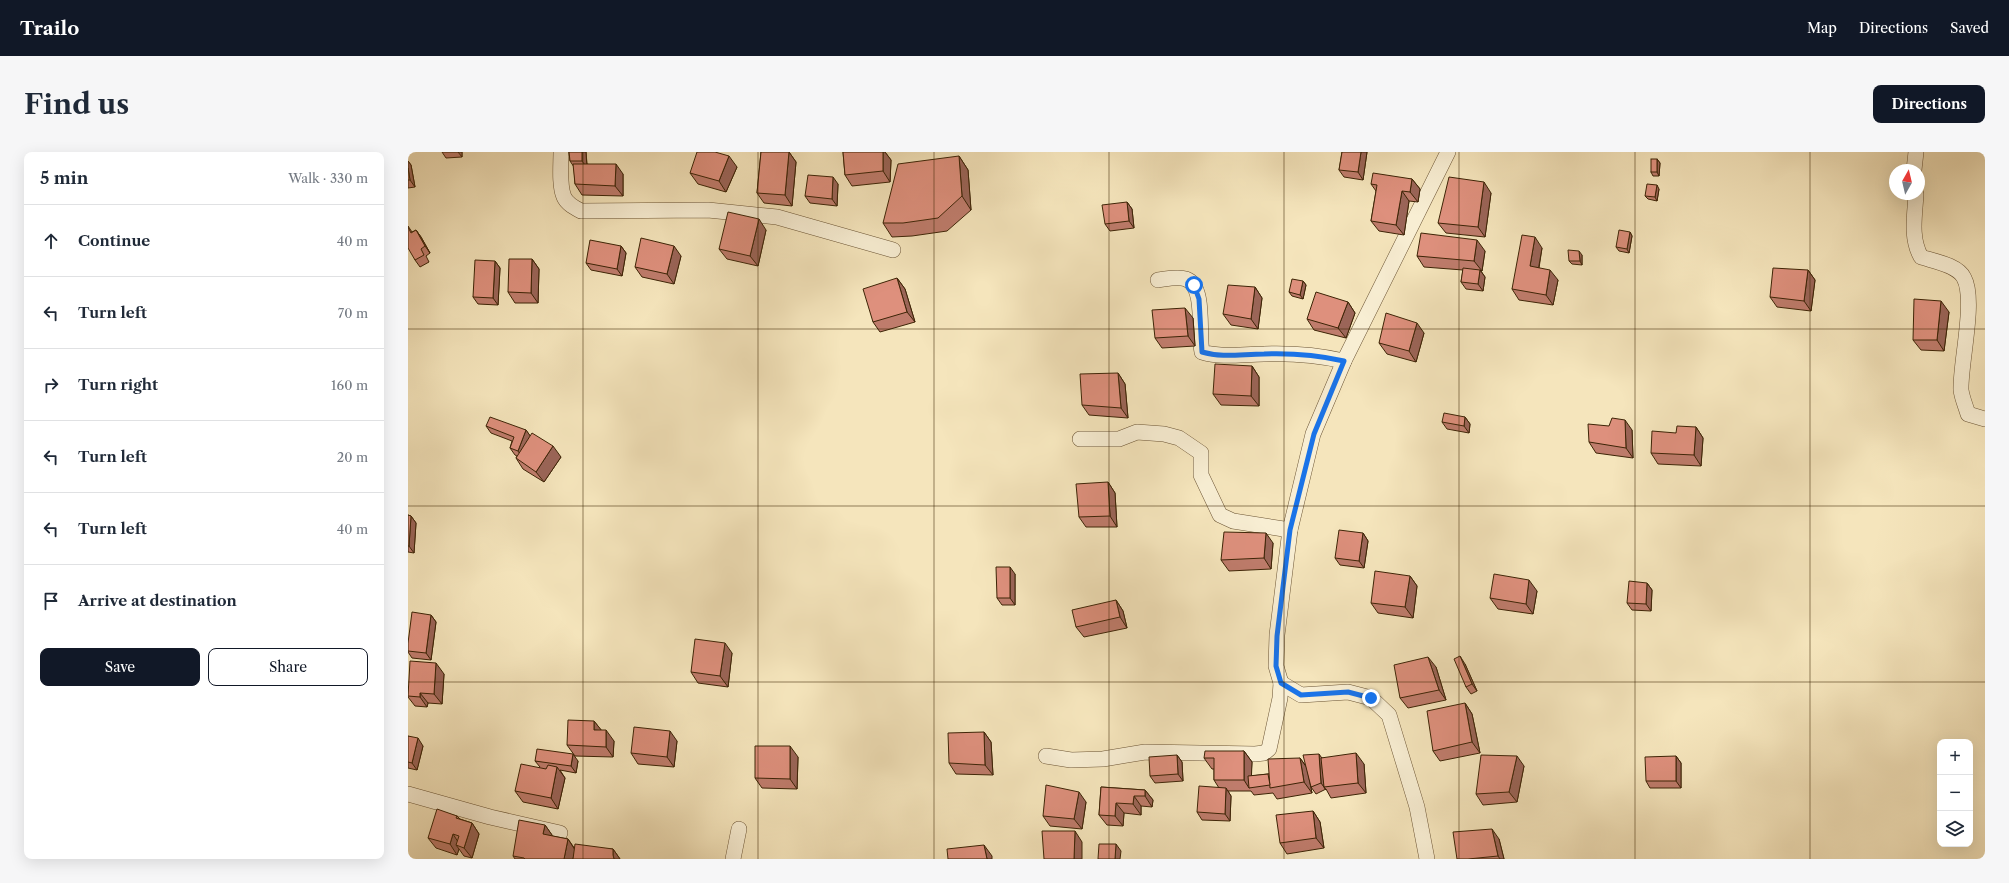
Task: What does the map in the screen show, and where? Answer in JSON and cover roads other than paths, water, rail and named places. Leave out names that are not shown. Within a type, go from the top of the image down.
[{"type":"street","points":[[560,152],[564,198],[571,206],[581,211],[708,210],[777,217],[893,250]]},
{"type":"street","points":[[1046,756],[1071,760],[1103,759],[1145,752],[1264,753],[1269,749],[1278,708],[1281,683],[1276,666],[1277,636],[1290,530],[1314,434],[1344,361],[1448,152]]},
{"type":"street","points":[[1915,164],[1916,152]]},
{"type":"street","points":[[1916,200],[1914,232],[1915,246],[1921,257],[1953,268],[1964,277],[1968,292],[1966,342],[1961,391],[1968,414],[1985,419]]},
{"type":"street","points":[[1158,280],[1184,278],[1191,281],[1194,285],[1199,299],[1202,352],[1222,356],[1296,354],[1316,355],[1344,361]]},
{"type":"street","points":[[1080,439],[1119,439],[1132,432],[1164,434],[1179,438],[1202,453],[1201,475],[1220,515],[1233,521],[1290,530]]},
{"type":"street","points":[[1281,683],[1301,695],[1348,692],[1371,698],[1389,715],[1417,807],[1427,859]]},
{"type":"street","points":[[408,794],[490,817],[560,833]]},
{"type":"street","points":[[733,859],[740,830]]}]
